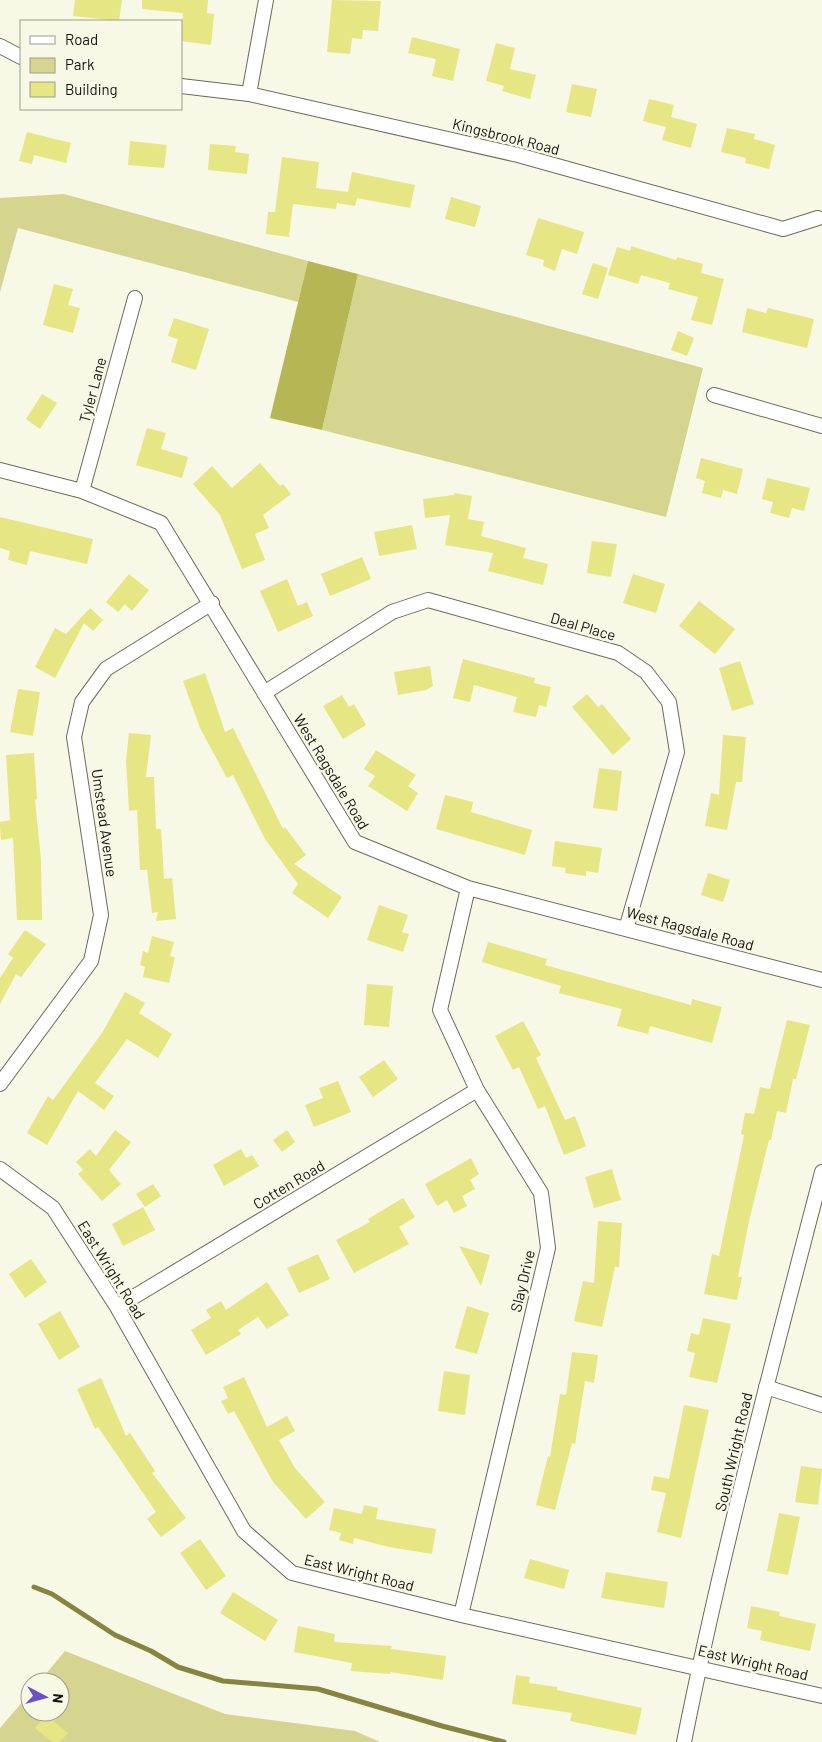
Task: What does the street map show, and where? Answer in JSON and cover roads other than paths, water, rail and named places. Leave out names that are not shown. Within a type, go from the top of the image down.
[{"type":"street","points":[[249,94],[266,0]]},
{"type":"street","points":[[0,46],[20,56]]},
{"type":"street","name":"Kingsbrook Road","points":[[182,86],[249,94],[518,155],[783,229],[818,218]]},
{"type":"street","name":"Tyler Lane","points":[[82,491],[135,298]]},
{"type":"street","points":[[714,395],[822,426]]},
{"type":"street","name":"West Ragsdale Road","points":[[0,470],[82,491],[161,523],[212,603],[264,693],[355,842],[468,888],[822,980]]},
{"type":"street","name":"Deal Place","points":[[264,693],[392,612],[428,600],[618,653],[646,672],[669,702],[677,752],[626,929]]},
{"type":"street","name":"Umstead Avenue","points":[[0,1084],[91,961],[101,915],[74,737],[82,702],[106,669],[212,603]]},
{"type":"street","name":"Slay Drive","points":[[461,1615],[548,1248],[541,1193],[477,1090],[440,1010],[468,888]]},
{"type":"street","name":"Cotten Road","points":[[117,1307],[477,1090]]},
{"type":"street","name":"East Wright Road","points":[[0,1169],[53,1208],[117,1307],[244,1531],[292,1573],[461,1615],[822,1696]]},
{"type":"street","name":"South Wright Road","points":[[684,1742],[699,1667],[766,1387],[822,1172]]},
{"type":"street","points":[[766,1387],[822,1405]]},
{"type":"waterway","points":[[34,1587],[52,1594],[115,1635],[151,1651],[178,1667],[223,1681],[318,1689],[442,1726],[504,1742]]}]
